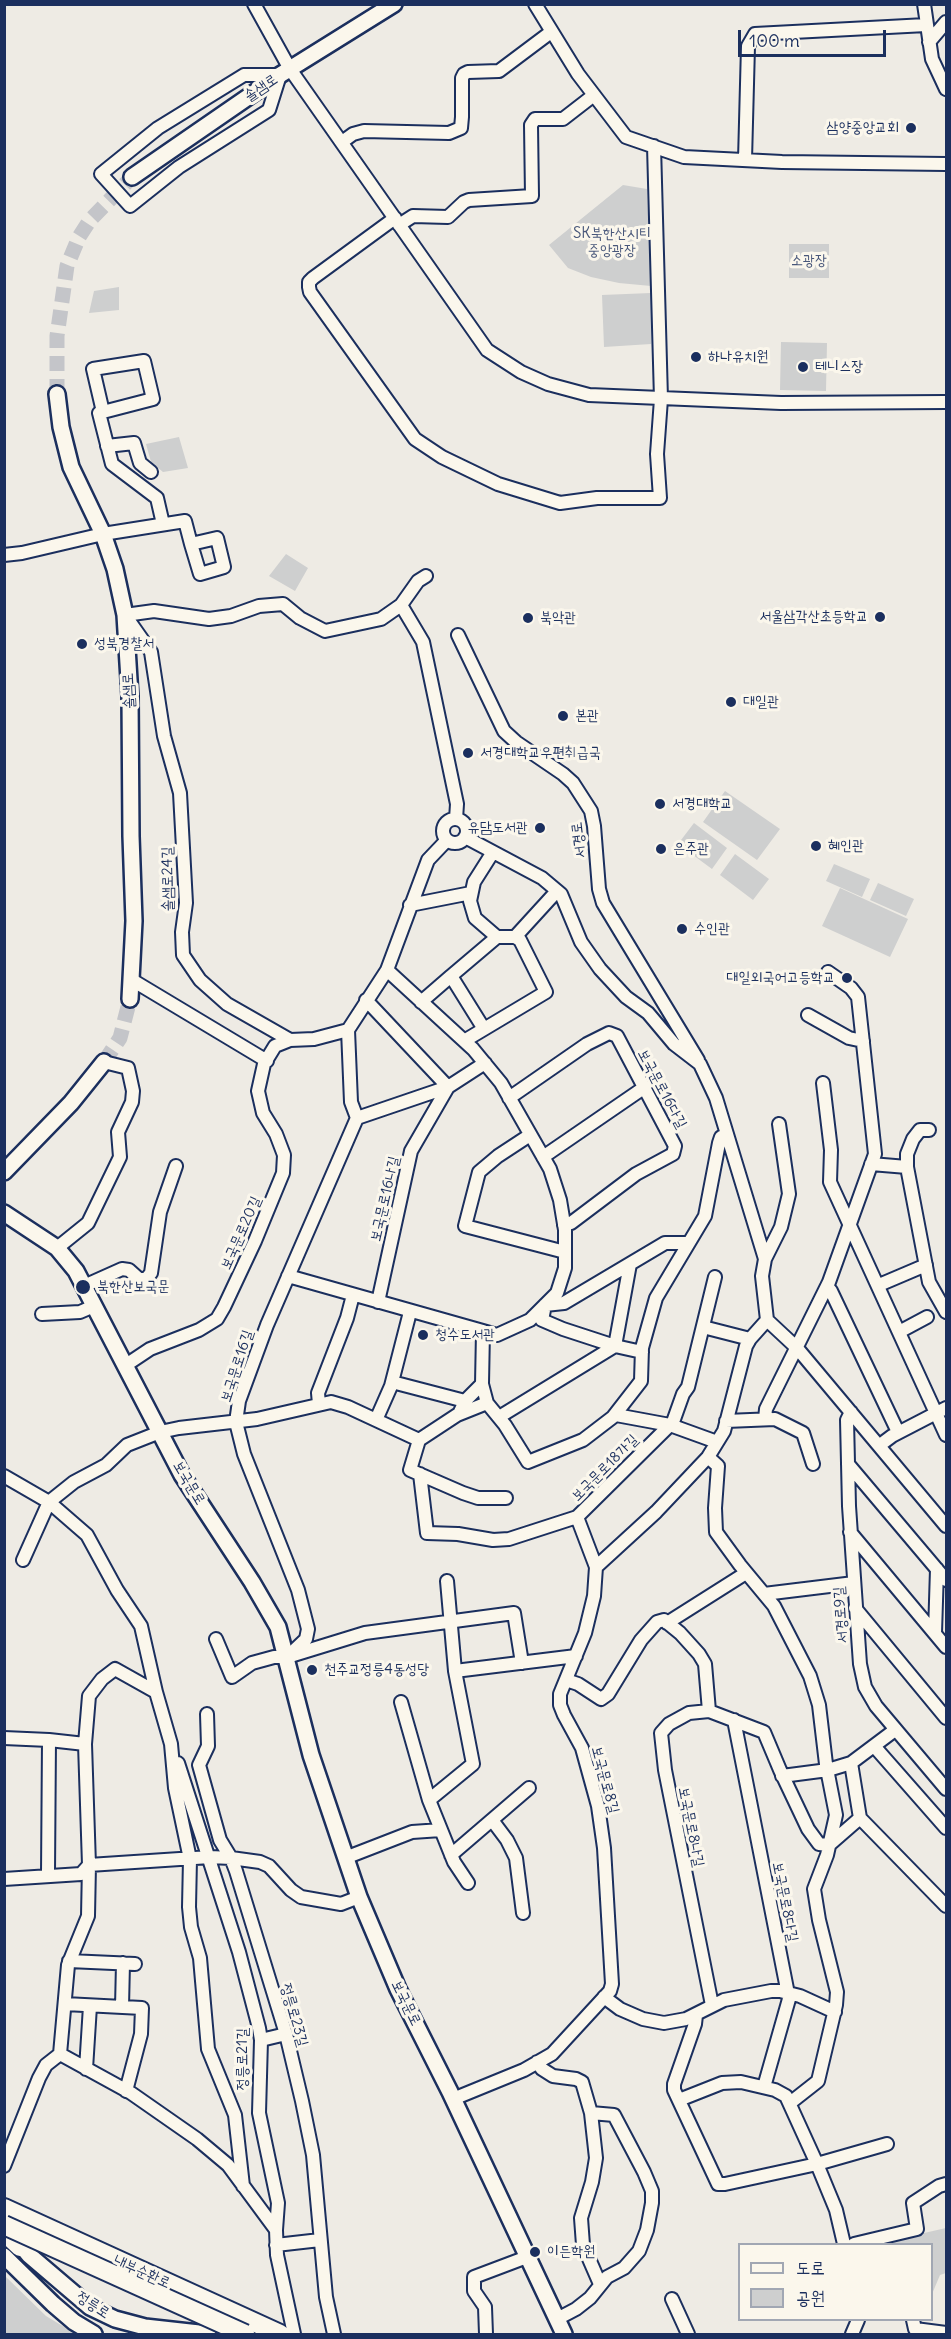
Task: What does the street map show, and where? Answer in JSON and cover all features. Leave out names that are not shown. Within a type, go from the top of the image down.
[{"type":"highway","name":"내부순환로","points":[[4,2208],[280,2334]]},
{"type":"highway","name":"내부순환로","points":[[4,2223],[245,2334]]},
{"type":"highway","points":[[4,2232],[12,2251]]},
{"type":"main road","name":"솔샘로","points":[[132,177],[285,72],[394,4]]},
{"type":"main road","name":"솔샘로","points":[[57,394],[61,427],[71,467],[103,534],[115,569],[125,615],[130,696],[130,836],[135,921],[130,999]]},
{"type":"main road","points":[[4,1172],[71,1103],[104,1062]]},
{"type":"main road","name":"보국문로","points":[[4,1213],[57,1248],[68,1259],[126,1365],[182,1475],[278,1627],[311,1755],[358,1897],[398,1989],[453,2099],[564,2334]]},
{"type":"main road","name":"정릉로","points":[[4,2216],[30,2234],[54,2276]]},
{"type":"main road","name":"정릉로","points":[[4,2223],[12,2251],[53,2304],[74,2322],[94,2334]]},
{"type":"main road","name":"정릉로","points":[[12,2251],[54,2276],[90,2307],[115,2319],[145,2327],[208,2334]]},
{"type":"street","points":[[254,4],[285,72],[342,142],[487,350],[521,372],[548,384],[589,395],[781,403],[946,402]]},
{"type":"street","points":[[535,4],[578,74],[626,137],[684,157],[946,164]]},
{"type":"street","points":[[924,4],[932,60],[946,89]]},
{"type":"street","points":[[929,42],[946,22]]},
{"type":"street","points":[[745,160],[748,46],[755,34],[926,25]]},
{"type":"street","points":[[342,142],[364,131],[449,133],[460,128],[464,74],[499,71],[551,32]]},
{"type":"street","points":[[285,72],[269,110],[179,167],[130,206],[101,174],[158,128],[244,75],[285,72]]},
{"type":"street","points":[[594,96],[562,119],[535,119],[531,125],[532,196],[469,200],[448,217],[413,216],[397,222],[309,282],[310,292],[415,439],[425,447],[498,484],[560,503],[597,498],[660,498],[657,454],[661,399],[654,146]]},
{"type":"street","points":[[103,412],[93,369],[144,361],[153,399],[103,412],[99,413],[112,464],[157,498],[163,524]]},
{"type":"street","points":[[107,446],[134,443],[140,463],[151,472]]},
{"type":"street","points":[[4,555],[103,534],[185,520],[192,544]]},
{"type":"street","points":[[125,615],[154,611],[209,619],[231,616],[259,606],[283,604],[300,618],[326,631],[375,621],[401,605],[418,581],[426,576]]},
{"type":"street","points":[[401,605],[423,642],[457,804],[456,819]]},
{"type":"street","name":"솔샘로24길","points":[[125,615],[151,652],[164,736],[180,794],[186,903],[182,932],[183,955],[200,980],[227,1004],[290,1040]]},
{"type":"street","name":"서경로","points":[[458,635],[504,731],[573,783],[591,811],[599,889],[603,903],[700,1064],[716,1098],[765,1258]]},
{"type":"street","points":[[451,819],[462,821],[466,827],[465,837],[459,842],[447,840],[443,833],[445,825],[451,819]]},
{"type":"street","name":"서경로","points":[[465,837],[542,878],[561,894],[581,942],[600,969],[626,997],[648,1013],[674,1044],[700,1064]]},
{"type":"street","points":[[447,840],[428,860],[387,970],[348,1030],[351,1102],[357,1118],[448,1086],[485,1064]]},
{"type":"street","points":[[493,852],[474,882],[471,893],[473,915],[497,937]]},
{"type":"street","points":[[514,937],[557,891]]},
{"type":"street","points":[[410,905],[471,893]]},
{"type":"street","points":[[421,1002],[497,937],[514,937],[520,940],[546,992],[464,1041]]},
{"type":"street","points":[[288,1276],[497,1335],[530,1320],[557,1293],[565,1268],[564,1225],[560,1200],[550,1169],[501,1083],[464,1041],[387,970]]},
{"type":"street","points":[[765,1419],[766,1409],[827,1286],[875,1148],[858,997],[851,988],[828,972]]},
{"type":"street","points":[[451,976],[484,1029]]},
{"type":"street","points":[[132,980],[267,1061]]},
{"type":"street","points":[[366,1000],[448,1086]]},
{"type":"street","points":[[808,1016],[849,1038],[863,1041]]},
{"type":"street","points":[[290,1040],[314,1039],[348,1030]]},
{"type":"street","name":"보국문로16다길","points":[[509,1098],[587,1044],[609,1033],[617,1036],[675,1146],[673,1154],[636,1174],[571,1223],[564,1225]]},
{"type":"street","name":"보국문로20길","points":[[126,1365],[150,1349],[199,1330],[218,1319],[255,1241],[283,1173],[284,1155],[276,1134],[263,1113],[258,1091],[267,1061],[275,1046],[290,1040]]},
{"type":"street","points":[[57,1248],[88,1223],[120,1157],[118,1132],[132,1102],[133,1091],[129,1068],[104,1062]]},
{"type":"street","points":[[823,1083],[831,1150],[830,1182],[899,1332],[941,1411],[946,1435]]},
{"type":"street","name":"보국문로16나길","points":[[378,1302],[411,1151],[448,1086]]},
{"type":"street","points":[[543,1157],[645,1088]]},
{"type":"street","name":"보국문로16길","points":[[287,1657],[306,1638],[308,1629],[298,1590],[244,1454],[236,1422],[239,1401],[267,1325],[357,1118]]},
{"type":"street","name":"서경로","points":[[767,1320],[762,1276],[765,1258],[781,1227],[789,1194],[779,1124]]},
{"type":"street","points":[[929,1130],[920,1130],[913,1138],[908,1154],[908,1167],[929,1282],[946,1312]]},
{"type":"street","points":[[483,1331],[482,1384],[487,1403],[528,1462],[583,1440],[616,1415],[640,1381],[642,1352],[656,1298],[705,1216],[719,1143],[721,1137],[727,1134]]},
{"type":"street","points":[[530,1135],[479,1172],[465,1226],[565,1252]]},
{"type":"street","points":[[871,1164],[908,1167]]},
{"type":"street","points":[[84,1286],[122,1269],[129,1270],[139,1279],[146,1279],[151,1273],[160,1212],[176,1166]]},
{"type":"street","points":[[544,1305],[564,1303],[665,1243],[688,1243]]},
{"type":"street","points":[[499,1418],[615,1346],[630,1264]]},
{"type":"street","points":[[879,1286],[926,1265]]},
{"type":"street","name":"보국문로18가길","points":[[420,1474],[427,1533],[458,1534],[493,1540],[510,1539],[577,1517],[673,1422],[683,1394],[688,1387],[715,1277]]},
{"type":"street","points":[[827,1286],[898,1432]]},
{"type":"street","points":[[319,1404],[318,1393],[347,1318],[353,1295]]},
{"type":"street","points":[[544,1305],[542,1320],[615,1346],[642,1352]]},
{"type":"street","points":[[42,1314],[81,1312],[94,1306]]},
{"type":"street","points":[[376,1420],[392,1382],[410,1312]]},
{"type":"street","points":[[899,1332],[927,1317]]},
{"type":"street","points":[[577,1517],[596,1567],[656,1512],[708,1456],[724,1431],[750,1338],[767,1320],[797,1348],[946,1526]]},
{"type":"street","points":[[703,1327],[750,1338]]},
{"type":"street","points":[[392,1382],[465,1401]]},
{"type":"street","points":[[459,1414],[465,1401],[482,1384]]},
{"type":"street","points":[[23,1560],[50,1501],[74,1482],[106,1465],[127,1445],[160,1432],[236,1422],[331,1402],[348,1407],[419,1440]]},
{"type":"street","points":[[487,1403],[459,1414],[419,1440],[410,1470],[478,1498],[506,1498]]},
{"type":"street","points":[[880,1445],[898,1432],[941,1411]]},
{"type":"street","name":"서경로9길","points":[[851,1412],[847,1420],[850,1532],[860,1664],[866,1687],[876,1706],[946,1789]]},
{"type":"street","points":[[616,1415],[670,1425],[717,1442]]},
{"type":"street","points":[[726,1421],[775,1419],[803,1433],[813,1464]]},
{"type":"street","points":[[708,1456],[718,1466],[716,1532],[774,1606],[810,1676],[819,1705],[836,1815],[829,1845],[814,1889],[821,1929],[837,1992],[835,2012],[818,2081],[790,2103]]},
{"type":"street","points":[[848,1464],[946,1581]]},
{"type":"street","points":[[4,1476],[50,1501],[87,1535],[117,1590],[141,1626],[171,1744],[175,1788],[190,1858],[189,1907],[191,1927],[200,1958],[208,2049],[236,2115],[243,2186]]},
{"type":"street","points":[[850,1532],[946,1647]]},
{"type":"street","name":"보국문로8길","points":[[453,2099],[552,2054],[610,1991],[612,1984],[604,1848],[598,1806],[582,1748],[560,1705],[560,1694],[576,1656],[591,1610],[596,1567]]},
{"type":"street","points":[[935,1633],[937,1569]]},
{"type":"street","points":[[667,1623],[746,1573]]},
{"type":"street","points":[[429,1800],[473,1764],[455,1671],[447,1581]]},
{"type":"street","points":[[764,1594],[854,1583]]},
{"type":"street","points":[[855,1608],[946,1718]]},
{"type":"street","points":[[216,1639],[232,1677],[252,1663],[274,1657],[287,1657],[365,1633],[514,1613],[522,1663]]},
{"type":"street","points":[[566,1680],[578,1684],[601,1699],[608,1694],[641,1640],[657,1622],[664,1620],[680,1632],[699,1653],[705,1664],[709,1711],[764,1732],[808,1829],[819,1844],[829,1845],[860,1818]]},
{"type":"street","points":[[455,1671],[576,1656]]},
{"type":"street","points":[[6,2163],[39,2078],[46,2065],[60,2055],[69,1961],[88,1916],[89,1865],[85,1744],[89,1696],[102,1678],[115,1669],[156,1692]]},
{"type":"street","points":[[401,1702],[429,1800],[451,1855],[468,1883]]},
{"type":"street","name":"보국문로8나길","points":[[709,1711],[689,1713],[669,1724],[661,1733],[664,1770],[712,2005]]},
{"type":"street","name":"정릉로23길","points":[[207,1714],[208,1746],[199,1765],[220,1840],[231,1858],[286,2034],[313,2155],[326,2297],[334,2334]]},
{"type":"street","name":"보국문로8다길","points":[[734,1720],[789,1999],[764,2088]]},
{"type":"street","points":[[782,1776],[828,1770],[851,1763],[895,1730]]},
{"type":"street","points":[[4,1738],[85,1744]]},
{"type":"street","points":[[48,1873],[50,1740]]},
{"type":"street","name":"정릉로21길","points":[[171,1744],[210,1857],[249,1985],[261,2040],[259,2113],[278,2203],[276,2245],[294,2334]]},
{"type":"street","points":[[874,1746],[946,1828]]},
{"type":"street","points":[[851,1763],[860,1818],[946,1906]]},
{"type":"street","points":[[451,1855],[529,1788]]},
{"type":"street","points":[[492,1820],[507,1840],[516,1858],[523,1913]]},
{"type":"street","points":[[345,1858],[412,1832],[441,1830]]},
{"type":"street","points":[[4,1879],[81,1874],[89,1865],[210,1857],[231,1858],[260,1862],[269,1866],[291,1890],[301,1897],[341,1904],[358,1897]]},
{"type":"street","points":[[69,1961],[129,1964],[122,2007]]},
{"type":"street","points":[[604,1997],[620,2009],[643,2019],[664,2024],[696,2014],[724,2000],[771,1991],[788,1993],[835,2012]]},
{"type":"street","points":[[65,2004],[142,2008],[141,2034],[126,2091]]},
{"type":"street","points":[[86,2069],[90,2006]]},
{"type":"street","points":[[696,2014],[695,2024],[674,2084],[679,2100],[718,2184],[817,2164],[887,2144]]},
{"type":"street","points":[[261,2040],[286,2034]]},
{"type":"street","points":[[60,2055],[126,2091],[196,2139],[228,2165],[276,2230]]},
{"type":"street","points":[[537,2062],[542,2069],[553,2076],[582,2082],[591,2113],[596,2158],[592,2182],[581,2218],[583,2246],[600,2284]]},
{"type":"street","points":[[679,2100],[722,2083],[741,2082],[786,2096],[836,2210],[844,2243]]},
{"type":"street","points":[[557,2319],[583,2304],[607,2277],[624,2268],[639,2251],[647,2230],[652,2191],[633,2150],[614,2115],[591,2113]]},
{"type":"street","points":[[858,2243],[917,2229],[913,2203],[946,2184]]},
{"type":"street","points":[[276,2245],[320,2240]]},
{"type":"street","points":[[486,2334],[485,2307],[474,2291],[474,2277],[527,2257]]},
{"type":"street","points":[[672,2300],[688,2334]]},
{"type":"street","points":[[913,2321],[915,2329],[946,2333]]},
{"type":"green space","name":"SK북한산시티 중앙광장","points":[[623,185],[647,189],[651,286],[591,277],[568,268],[549,245]]},
{"type":"green space","name":"소광장","points":[[789,244],[829,244],[829,278],[789,278]]},
{"type":"green space","points":[[119,287],[119,310],[89,313],[94,291]]},
{"type":"green space","points":[[651,293],[651,344],[604,347],[602,295]]},
{"type":"green space","name":"테니스장","points":[[781,342],[827,343],[826,391],[780,390]]},
{"type":"green space","points":[[179,437],[188,468],[163,472],[151,462],[146,444]]},
{"type":"green space","points":[[286,554],[308,568],[295,591],[269,576]]},
{"type":"green space","points":[[725,791],[780,829],[757,860],[703,822]]},
{"type":"green space","points":[[694,823],[727,848],[712,869],[678,844]]},
{"type":"green space","points":[[735,854],[769,879],[753,900],[720,875]]},
{"type":"green space","points":[[834,864],[870,879],[862,897],[826,881]]},
{"type":"green space","points":[[878,883],[914,899],[906,916],[870,900]]},
{"type":"green space","points":[[840,888],[908,919],[890,957],[822,926]]},
{"type":"green space","points":[[946,2228],[946,2273],[940,2275],[933,2292],[933,2243],[880,2243]]},
{"type":"green space","points":[[4,2275],[46,2316],[76,2334],[5,2334]]},
{"type":"tunnel","points":[[57,394],[57,336],[67,266],[79,237],[90,220],[132,177]]},
{"type":"tunnel","points":[[104,1062],[120,1038],[130,999]]},
{"type":"place","name":"삼양중앙교회","points":[[911,128]]},
{"type":"place","name":"하나유치원","points":[[696,357]]},
{"type":"place","name":"테니스장","points":[[803,367]]},
{"type":"place","name":"서울삼각산초등학교","points":[[880,617]]},
{"type":"place","name":"북악관","points":[[528,618]]},
{"type":"place","name":"성북경찰서","points":[[82,644]]},
{"type":"place","name":"대일관","points":[[731,702]]},
{"type":"place","name":"본관","points":[[563,716]]},
{"type":"place","name":"서경대학교우편취급국","points":[[468,753]]},
{"type":"place","name":"서경대학교","points":[[660,804]]},
{"type":"place","name":"유담도서관","points":[[540,828]]},
{"type":"place","name":"혜인관","points":[[816,846]]},
{"type":"place","name":"은주관","points":[[661,849]]},
{"type":"place","name":"수인관","points":[[682,929]]},
{"type":"place","name":"대일외국어고등학교","points":[[847,978]]},
{"type":"place","name":"북한산보국문","points":[[83,1287]]},
{"type":"place","name":"청수도서관","points":[[423,1335]]},
{"type":"place","name":"천주교정릉4동성당","points":[[312,1670]]},
{"type":"place","name":"이든학원","points":[[535,2252]]}]
